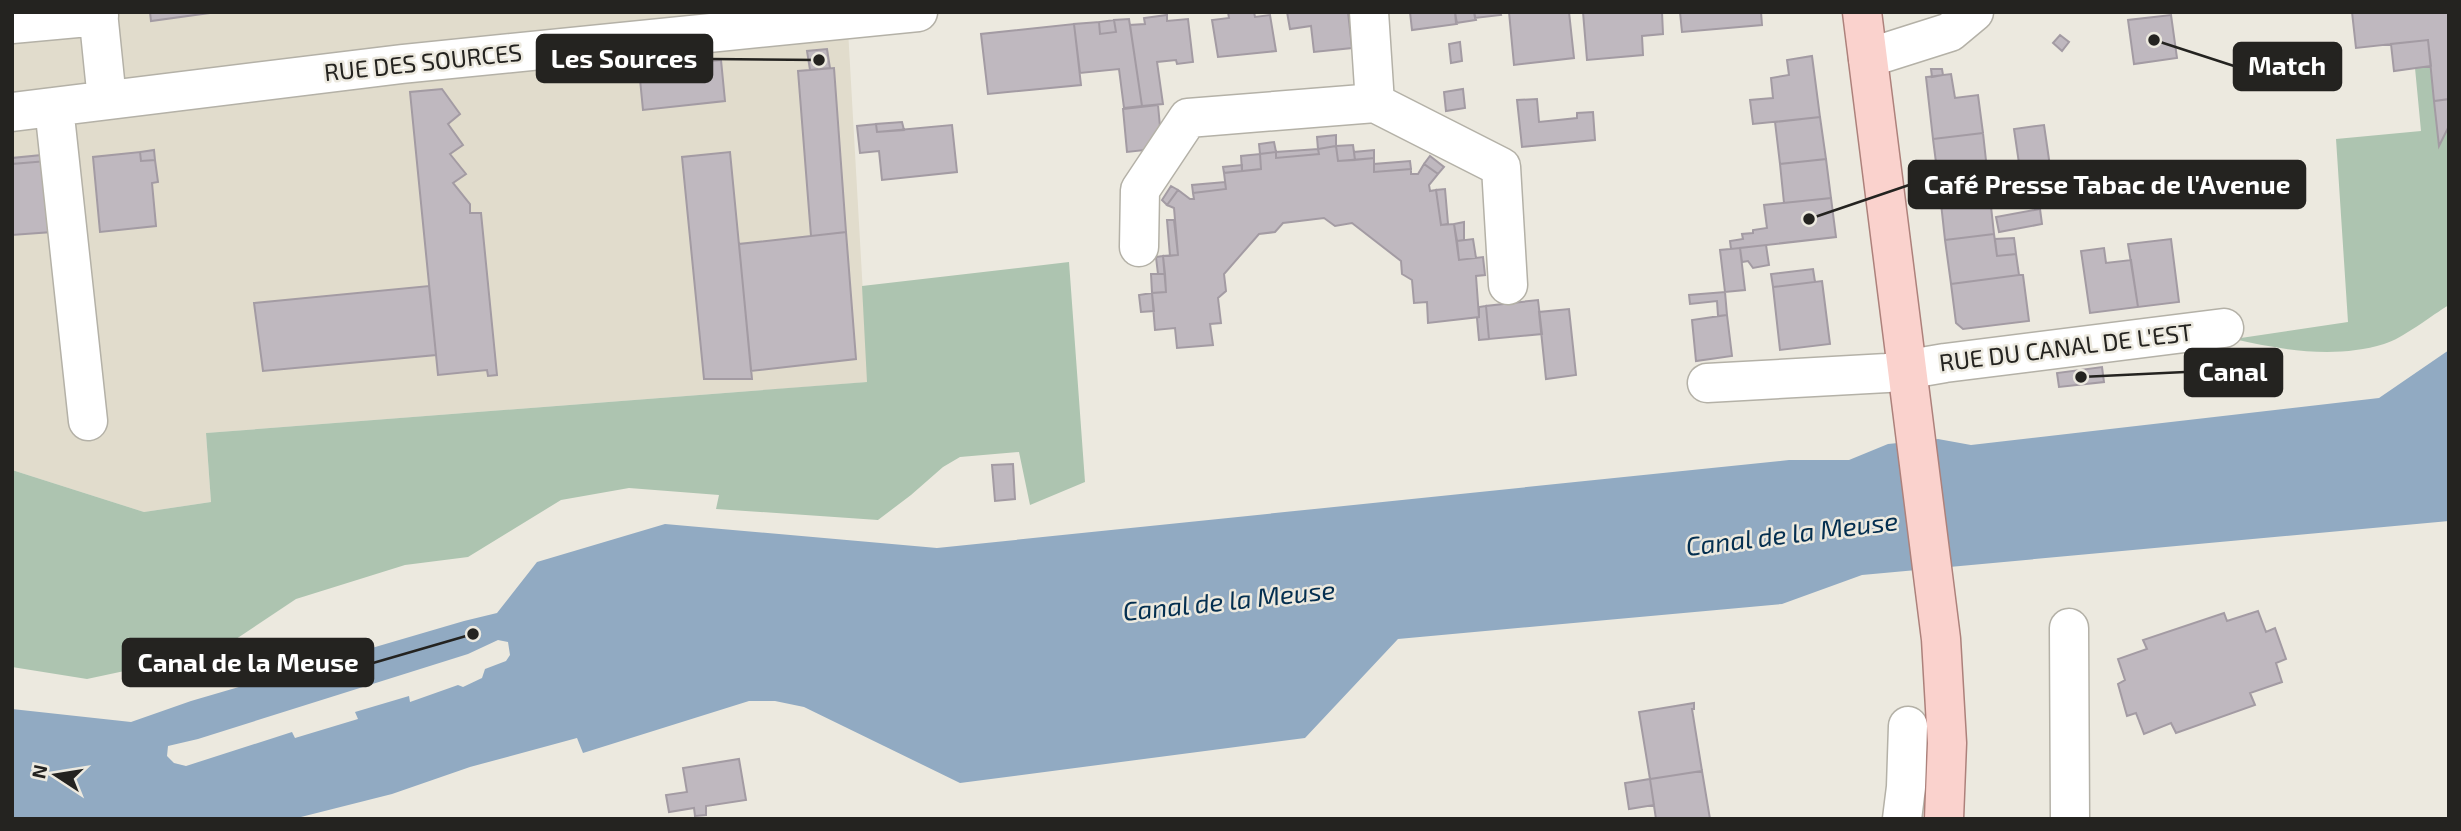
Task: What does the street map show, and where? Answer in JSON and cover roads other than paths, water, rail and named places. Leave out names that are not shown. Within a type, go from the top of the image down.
[{"type":"main road","points":[[1862,12],[1941,639],[1947,743],[1944,819]]},
{"type":"street","name":"RUE DES SOURCES","points":[[12,112],[402,64],[918,12]]},
{"type":"street","points":[[1368,12],[1375,103]]},
{"type":"street","points":[[1868,58],[1950,32],[1974,12]]},
{"type":"street","points":[[12,24],[99,14],[107,100]]},
{"type":"street","points":[[1139,247],[1140,190],[1188,118],[1375,103],[1501,167],[1508,285]]},
{"type":"street","points":[[54,107],[88,421]]},
{"type":"street","name":"RUE DU CANAL DE L'EST","points":[[1707,383],[1910,386],[1945,362],[2224,328]]},
{"type":"street","points":[[2069,628],[2070,819]]},
{"type":"street","points":[[1902,819],[1908,726]]},
{"type":"water","points":[[2449,350],[2449,521],[1862,575],[1782,604],[1398,639],[1305,738],[960,783],[804,707],[775,701],[749,701],[583,753],[577,738],[470,767],[392,794],[293,819],[12,819],[12,709],[131,722],[191,701],[497,613],[537,562],[665,524],[937,548],[1789,460],[1849,460],[1888,444],[1938,439],[1971,445],[2379,398]],"holes":[[[498,640],[508,642],[510,655],[506,661],[485,669],[482,678],[463,687],[458,685],[410,702],[409,696],[355,712],[358,719],[295,738],[292,732],[186,766],[174,763],[167,756],[168,746],[198,739],[468,654]]]},
{"type":"place","name":"Match","points":[[2154,40]]},
{"type":"place","name":"Les Sources","points":[[819,60]]},
{"type":"place","name":"Café Presse Tabac de l'Avenue","points":[[1809,219]]},
{"type":"place","name":"Canal","points":[[2081,377]]},
{"type":"place","name":"Canal de la Meuse","points":[[473,634]]}]
